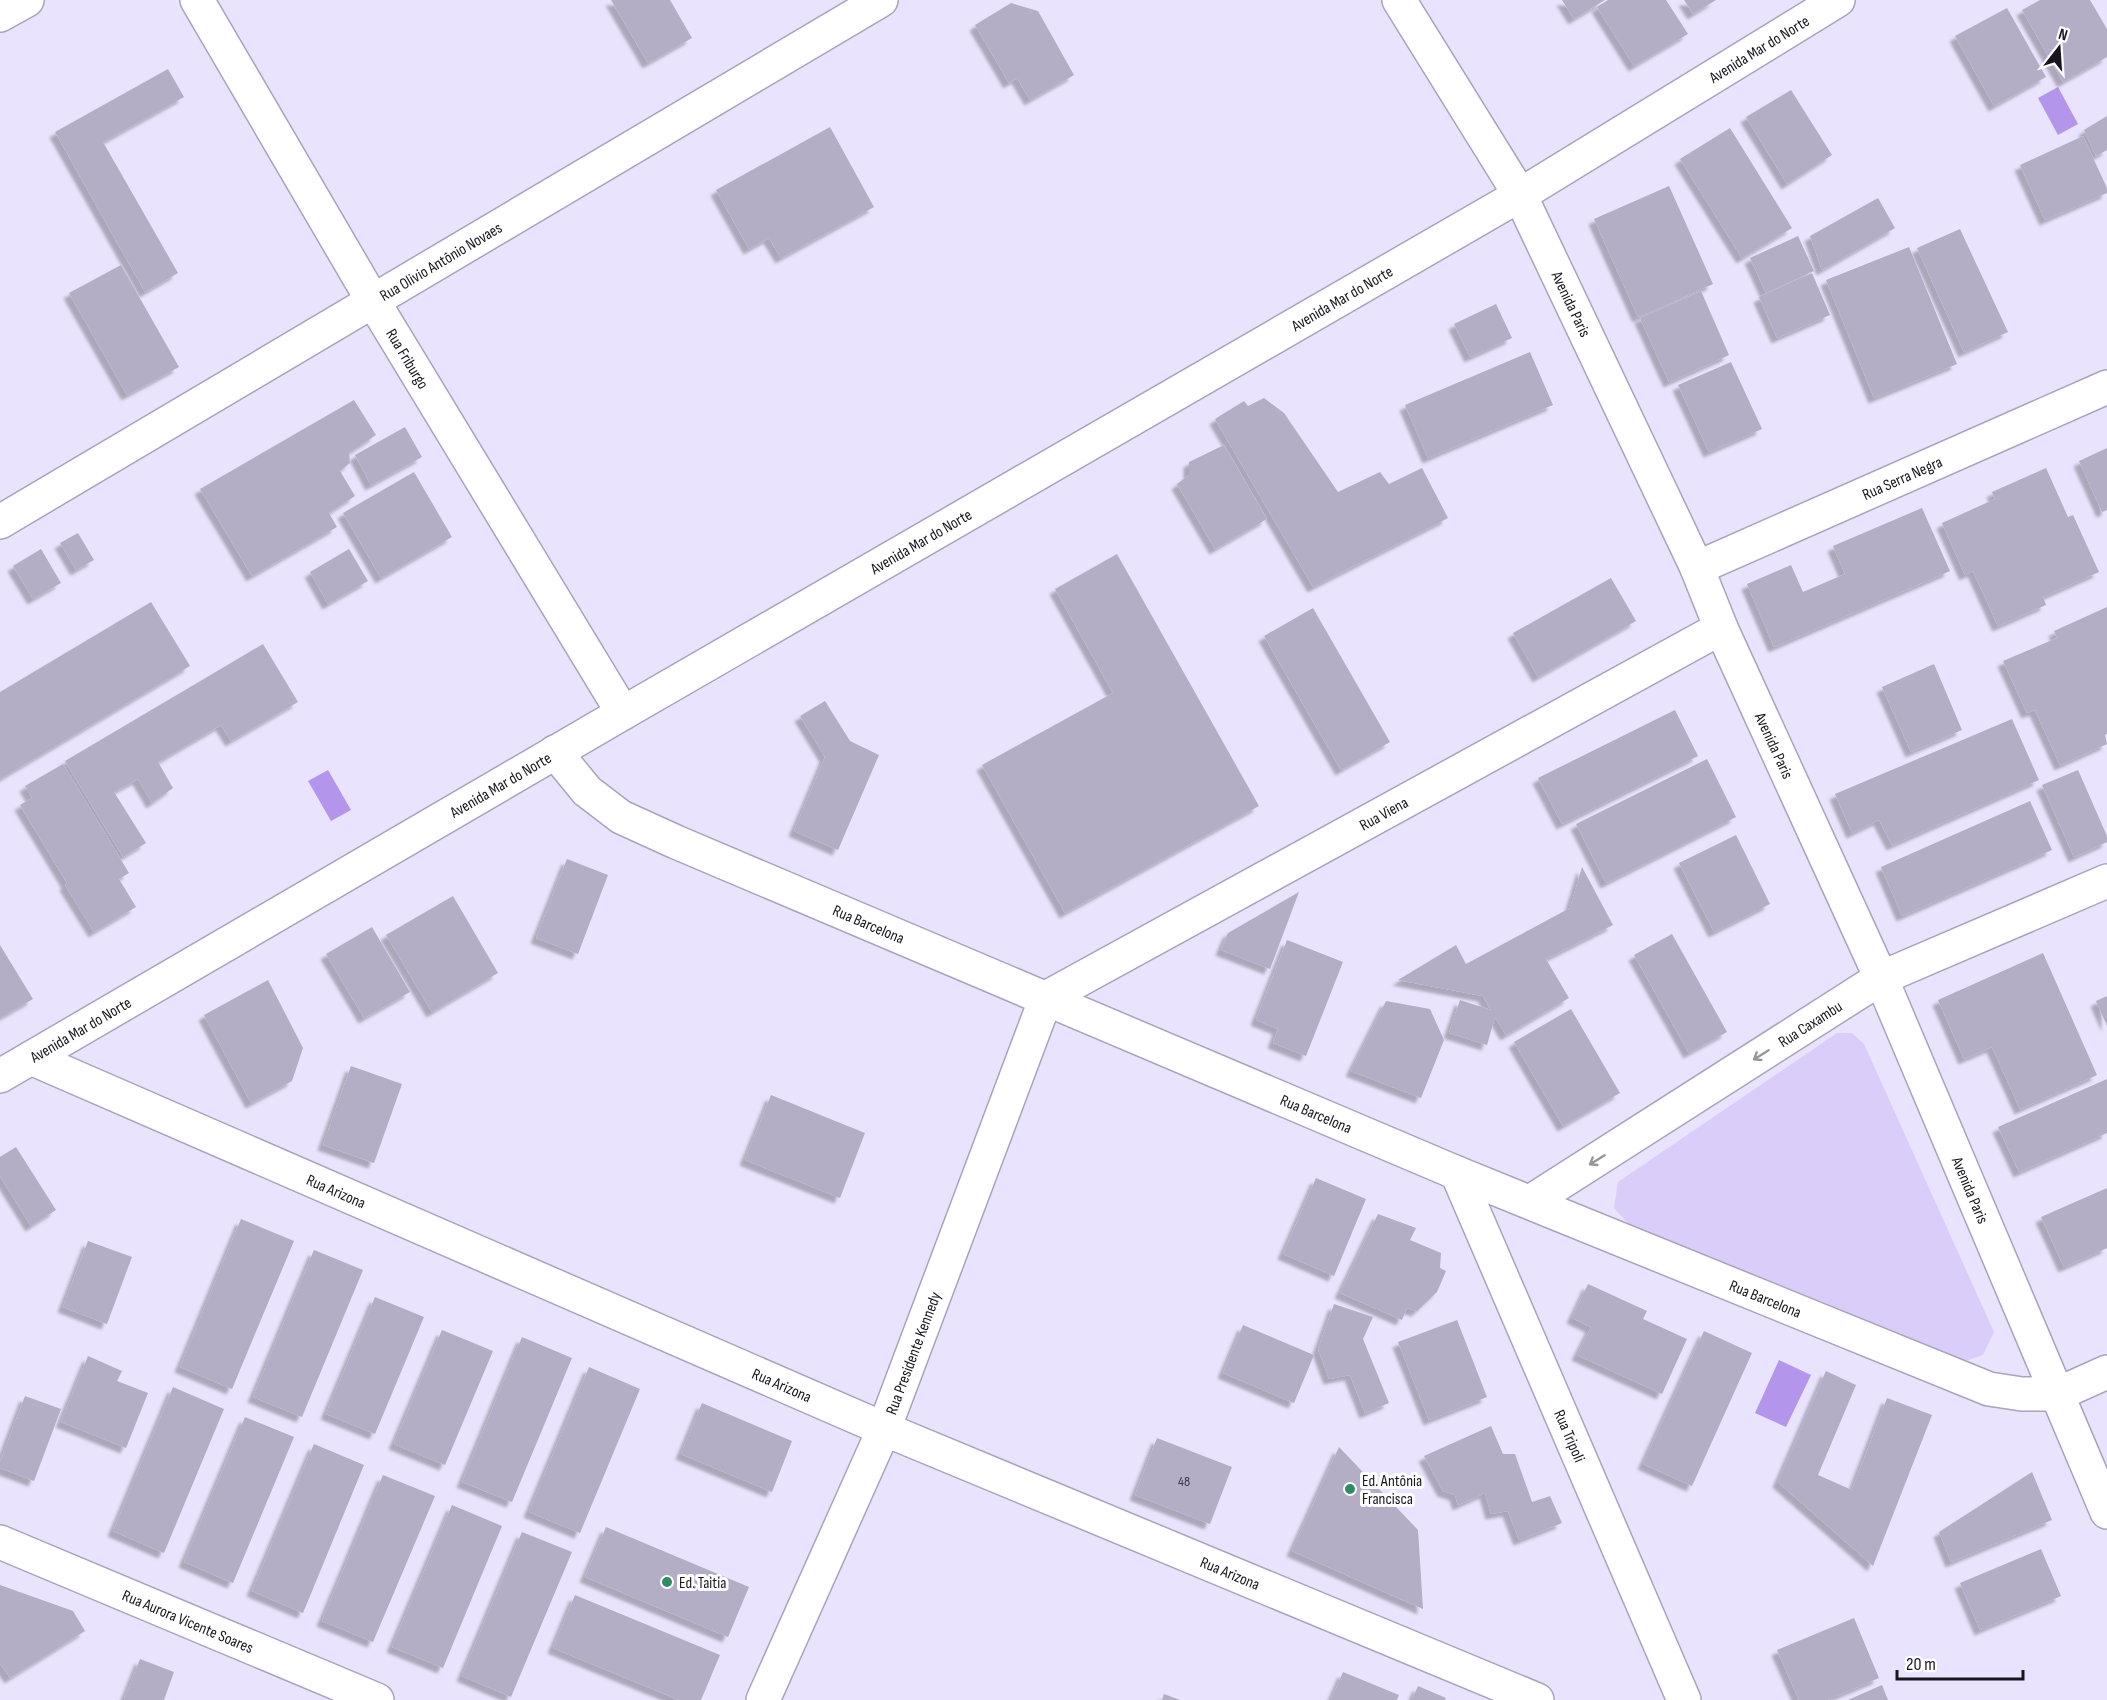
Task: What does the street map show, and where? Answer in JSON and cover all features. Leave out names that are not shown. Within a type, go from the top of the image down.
[{"type":"street","points":[[0,15],[27,0]]},
{"type":"street","name":"Rua Friburgo","points":[[198,0],[373,301],[623,712]]},
{"type":"street","name":"Rua Olivio Antônio Novaes","points":[[0,522],[881,0]]},
{"type":"street","name":"Avenida Paris","points":[[1399,0],[1520,195],[1697,568],[1721,628],[1881,978],[2107,1512]]},
{"type":"street","name":"Avenida Mar do Norte","points":[[0,1076],[623,712],[1520,195],[1838,0]]},
{"type":"street","name":"Rua Serra Negra","points":[[1697,568],[2107,387]]},
{"type":"street","name":"Rua Viena","points":[[1046,998],[1721,628]]},
{"type":"street","name":"Rua Barcelona","points":[[555,752],[588,792],[621,817],[1457,1173],[1989,1389],[2022,1394],[2058,1394],[2107,1372]]},
{"type":"street","name":"Rua Caxambu","points":[[1530,1202],[1881,978],[2107,881]]},
{"type":"street","name":"Rua Presidente Kennedy","points":[[763,1700],[884,1428],[1046,998]]},
{"type":"street","name":"Rua Arizona","points":[[31,1058],[884,1428],[1537,1700]]},
{"type":"street","name":"Rua Tripoli","points":[[1457,1173],[1684,1700]]},
{"type":"street","name":"Rua Aurora Vicente Soares","points":[[0,1542],[377,1700]]},
{"type":"shaded area","points":[[2058,87],[2078,124],[2058,135],[2038,98]]},
{"type":"shaded area","points":[[328,770],[351,810],[331,821],[308,781]]},
{"type":"shaded area","points":[[1837,1033],[1852,1033],[1864,1044],[1994,1332],[1983,1355],[1960,1363],[1631,1227],[1614,1208],[1618,1182]]},
{"type":"shaded area","points":[[1779,1360],[1811,1375],[1786,1427],[1755,1413]]},
{"type":"building","points":[[611,0],[670,0],[692,38],[648,63]]},
{"type":"building","points":[[1562,0],[1605,0],[1574,19]]},
{"type":"building","points":[[1608,0],[1666,0],[1688,34],[1634,66],[1597,7]]},
{"type":"building","points":[[1684,0],[1716,0],[1693,14]]},
{"type":"building","points":[[2040,0],[2090,0],[2107,29],[2107,57],[2063,82],[2022,10]]},
{"type":"building","points":[[1011,3],[1038,11],[1074,75],[1030,100],[1017,78],[1009,83],[975,25]]},
{"type":"building","points":[[2007,8],[2046,77],[1994,106],[1955,36]]},
{"type":"building","points":[[168,69],[184,97],[103,142],[178,273],[145,292],[55,132]]},
{"type":"building","points":[[1791,90],[1832,155],[1787,184],[1746,117]]},
{"type":"building","points":[[2107,116],[2107,150],[2096,156],[2084,130]]},
{"type":"building","points":[[830,127],[874,207],[781,258],[769,238],[749,249],[716,190]]},
{"type":"building","points":[[1730,128],[1792,228],[1742,258],[1680,159]]},
{"type":"building","points":[[2083,136],[2107,188],[2107,193],[2045,220],[2020,165]]},
{"type":"building","points":[[1669,186],[1713,284],[1638,317],[1594,219]]},
{"type":"building","points":[[1878,198],[1895,228],[1822,270],[1810,236]]},
{"type":"building","points":[[1960,229],[2008,332],[1964,352],[1917,248]]},
{"type":"building","points":[[1798,236],[1814,271],[1766,293],[1750,258]]},
{"type":"building","points":[[1909,247],[1957,364],[1874,398],[1826,280]]},
{"type":"building","points":[[121,265],[179,367],[127,395],[69,293]]},
{"type":"building","points":[[1812,273],[1830,315],[1777,338],[1759,297]]},
{"type":"building","points":[[1701,291],[1729,355],[1669,382],[1640,318]]},
{"type":"building","points":[[1496,304],[1512,338],[1470,357],[1454,324]]},
{"type":"building","points":[[1530,352],[1553,405],[1428,458],[1405,405]]},
{"type":"building","points":[[1731,362],[1762,429],[1709,452],[1678,385]]},
{"type":"building","points":[[1264,398],[1284,413],[1338,492],[1380,472],[1389,484],[1422,468],[1448,518],[1313,587],[1215,419],[1244,401],[1248,406]]},
{"type":"building","points":[[354,400],[376,435],[349,453],[350,463],[340,471],[355,496],[329,513],[337,527],[252,576],[200,489]]},
{"type":"building","points":[[405,427],[422,457],[371,485],[355,455]]},
{"type":"building","points":[[1224,445],[1267,519],[1215,549],[1177,484],[1189,475],[1189,462]]},
{"type":"building","points":[[2107,448],[2107,510],[2102,512],[2079,461]]},
{"type":"building","points":[[2046,468],[2068,517],[2073,515],[2099,572],[2043,597],[2046,605],[1998,626],[1973,571],[1965,575],[1942,523],[1995,499],[1992,492]]},
{"type":"building","points":[[414,472],[452,537],[381,578],[343,513]]},
{"type":"building","points":[[1922,508],[1950,571],[1774,647],[1747,584],[1791,565],[1803,592],[1845,574],[1833,546]]},
{"type":"building","points":[[78,533],[94,560],[76,570],[60,543]]},
{"type":"building","points":[[41,549],[61,583],[33,599],[13,566]]},
{"type":"building","points":[[349,549],[368,581],[328,604],[310,572]]},
{"type":"building","points":[[1117,554],[1259,806],[1065,913],[982,765],[1113,693],[1055,589]]},
{"type":"building","points":[[1611,578],[1636,621],[1538,677],[1513,633]]},
{"type":"building","points":[[151,602],[190,666],[0,779],[0,692]]},
{"type":"building","points":[[2107,607],[2107,734],[2105,735],[2107,744],[2060,765],[2035,710],[2027,713],[2003,661],[2057,638],[2054,631]]},
{"type":"building","points":[[1313,608],[1390,742],[1341,770],[1264,636]]},
{"type":"building","points":[[263,644],[298,702],[231,741],[221,725],[158,762],[173,788],[152,803],[138,779],[114,792],[146,843],[123,857],[65,761]]},
{"type":"building","points":[[1934,664],[1962,730],[1911,752],[1882,687]]},
{"type":"building","points":[[825,701],[850,741],[879,755],[838,850],[794,831],[825,757],[800,716]]},
{"type":"building","points":[[1675,710],[1698,756],[1562,824],[1538,778]]},
{"type":"building","points":[[2012,719],[2039,780],[1892,845],[1879,820],[1852,833],[1835,794]]},
{"type":"building","points":[[1707,759],[1736,817],[1606,883],[1576,824]]},
{"type":"building","points":[[63,764],[129,873],[119,879],[136,907],[94,932],[20,805],[32,798],[25,786]]},
{"type":"building","points":[[2078,770],[2107,836],[2107,842],[2074,857],[2042,785]]},
{"type":"building","points":[[2030,801],[2052,850],[1902,916],[1881,867]]},
{"type":"building","points":[[1736,835],[1770,904],[1714,932],[1679,863]]},
{"type":"building","points":[[567,859],[608,875],[578,954],[536,938]]},
{"type":"building","points":[[1582,867],[1613,925],[1546,959],[1569,998],[1506,1035],[1495,1017],[1487,1045],[1449,1033],[1460,1000],[1491,1010],[1483,996],[1398,980],[1456,945],[1466,964],[1570,908]]},
{"type":"building","points":[[1299,892],[1270,969],[1221,950],[1228,933]]},
{"type":"building","points":[[453,896],[498,973],[432,1012],[386,935]]},
{"type":"building","points":[[372,927],[410,992],[364,1018],[326,954]]},
{"type":"building","points":[[1672,934],[1727,1032],[1689,1053],[1634,955]]},
{"type":"building","points":[[1287,940],[1343,962],[1306,1056],[1273,1043],[1278,1029],[1256,1020]]},
{"type":"building","points":[[0,945],[33,999],[0,1018]]},
{"type":"building","points":[[2043,953],[2097,1075],[2020,1109],[1992,1047],[1964,1059],[1938,1000]]},
{"type":"building","points":[[268,980],[303,1048],[292,1081],[251,1103],[204,1015]]},
{"type":"building","points":[[2107,996],[2107,1026],[2096,1001]]},
{"type":"building","points":[[1386,1001],[1430,1009],[1444,1040],[1421,1098],[1351,1071]]},
{"type":"building","points":[[1571,1009],[1620,1093],[1563,1126],[1514,1042]]},
{"type":"building","points":[[351,1066],[402,1084],[374,1163],[323,1145]]},
{"type":"building","points":[[2107,1079],[2107,1133],[2019,1172],[1998,1127]]},
{"type":"building","points":[[771,1095],[865,1133],[840,1198],[745,1160]]},
{"type":"building","points":[[16,1147],[56,1210],[31,1226],[0,1176],[0,1157]]},
{"type":"building","points":[[1316,1178],[1366,1199],[1334,1276],[1283,1254]]},
{"type":"building","points":[[2107,1188],[2107,1248],[2064,1267],[2041,1217]]},
{"type":"building","points":[[1378,1214],[1416,1228],[1410,1240],[1441,1253],[1440,1268],[1446,1271],[1437,1292],[1417,1311],[1407,1308],[1402,1320],[1340,1293]]},
{"type":"building","points":[[241,1219],[294,1241],[232,1389],[180,1367]]},
{"type":"building","points":[[88,1241],[132,1257],[107,1324],[63,1307]]},
{"type":"building","points":[[314,1250],[363,1270],[302,1417],[253,1397]]},
{"type":"building","points":[[1588,1284],[1647,1311],[1643,1319],[1687,1339],[1662,1394],[1577,1355],[1591,1327],[1572,1318]]},
{"type":"building","points":[[375,1297],[424,1317],[375,1434],[326,1414]]},
{"type":"building","points":[[1334,1304],[1373,1317],[1363,1339],[1389,1403],[1365,1413],[1350,1375],[1329,1379],[1318,1349]]},
{"type":"building","points":[[1457,1320],[1487,1397],[1429,1420],[1398,1342]]},
{"type":"building","points":[[1243,1325],[1314,1355],[1294,1403],[1223,1373]]},
{"type":"building","points":[[442,1330],[493,1351],[445,1465],[394,1444]]},
{"type":"building","points":[[1704,1331],[1752,1353],[1692,1486],[1643,1464]]},
{"type":"building","points":[[522,1337],[572,1358],[512,1502],[462,1482]]},
{"type":"building","points":[[88,1356],[122,1371],[117,1381],[148,1393],[126,1448],[61,1422]]},
{"type":"building","points":[[589,1367],[640,1389],[580,1533],[529,1512]]},
{"type":"building","points":[[1826,1371],[1856,1385],[1818,1475],[1852,1490],[1887,1398],[1932,1415],[1873,1566],[1778,1482]]},
{"type":"building","points":[[173,1387],[224,1409],[164,1553],[113,1531]]},
{"type":"building","points":[[25,1396],[61,1409],[34,1481],[0,1468],[0,1462]]},
{"type":"building","points":[[702,1403],[792,1441],[772,1492],[681,1454]]},
{"type":"building","points":[[245,1417],[294,1437],[233,1583],[184,1562]]},
{"type":"building","points":[[1491,1426],[1503,1454],[1515,1454],[1532,1502],[1550,1496],[1562,1523],[1519,1540],[1508,1511],[1491,1514],[1485,1493],[1458,1505],[1455,1495],[1443,1491],[1424,1456]]},
{"type":"building","points":[[1157,1438],[1232,1467],[1210,1524],[1135,1495]]},
{"type":"building","points":[[314,1444],[364,1465],[303,1613],[252,1591]]},
{"type":"building","name":"Ed. Antônia Francisca","points":[[1339,1447],[1418,1530],[1423,1609],[1292,1551]]},
{"type":"building","points":[[2032,1472],[2052,1520],[1951,1562],[1939,1532]]},
{"type":"building","points":[[383,1475],[435,1496],[373,1642],[322,1621]]},
{"type":"building","points":[[452,1505],[502,1526],[443,1668],[392,1647]]},
{"type":"building","name":"Ed. Taitia","points":[[606,1527],[749,1587],[728,1637],[585,1577]]},
{"type":"building","points":[[522,1532],[572,1552],[511,1697],[462,1676]]},
{"type":"building","points":[[2041,1549],[2061,1596],[1980,1630],[1960,1583]]},
{"type":"building","points":[[0,1585],[73,1611],[85,1631],[10,1678],[0,1663]]},
{"type":"building","points":[[575,1595],[720,1655],[701,1700],[679,1700],[553,1648]]},
{"type":"building","points":[[1854,1618],[1879,1678],[1827,1700],[1799,1700],[1777,1650]]},
{"type":"building","points":[[140,1659],[174,1672],[164,1700],[124,1700]]},
{"type":"building","points":[[1343,1672],[1399,1695],[1397,1700],[1331,1700]]},
{"type":"building","points":[[1882,1685],[1888,1700],[1848,1700]]},
{"type":"building","points":[[1418,1686],[1446,1698],[1445,1700],[1412,1700]]},
{"type":"building","points":[[1164,1694],[1180,1700],[1162,1700]]},
{"type":"place","name":"Ed. Antônia Francisca","points":[[1350,1489]]},
{"type":"place","name":"Ed. Taitia","points":[[667,1582]]}]
